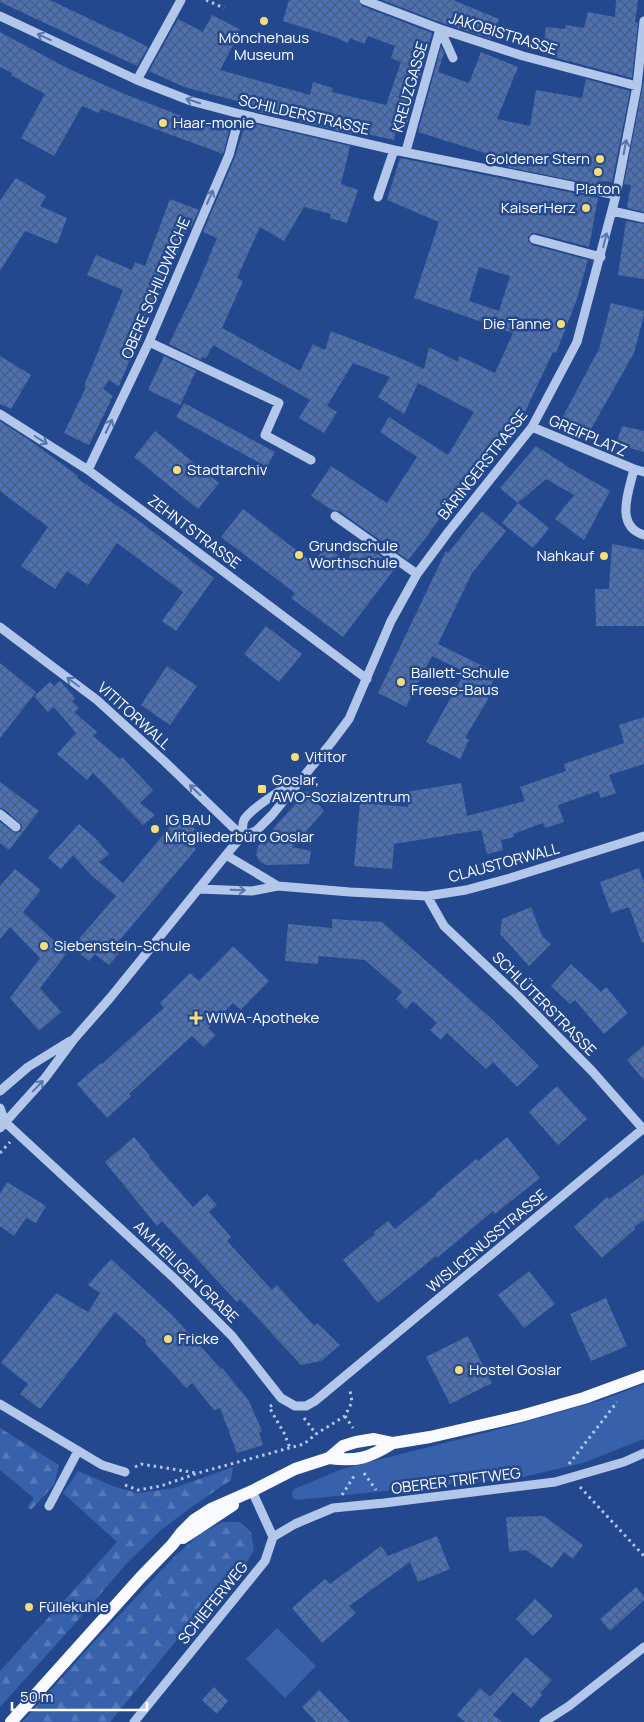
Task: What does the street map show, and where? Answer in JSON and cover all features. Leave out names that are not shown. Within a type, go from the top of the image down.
[{"type":"main road","points":[[11,1722],[140,1577],[172,1545],[218,1516],[252,1491],[295,1469],[328,1458],[344,1446],[356,1442],[374,1439],[393,1443],[430,1438],[521,1416],[584,1398],[639,1378]]},
{"type":"main road","points":[[328,1458],[359,1462],[393,1443]]},
{"type":"street","points":[[137,80],[181,0]]},
{"type":"street","name":"JAKOBISTRASSE","points":[[364,0],[440,29],[523,56],[637,86]]},
{"type":"street","name":"SCHILDERSTRASSE","points":[[0,16],[137,80],[191,101],[394,150],[616,195]]},
{"type":"street","name":"BÄRINGERSTRASSE","points":[[300,779],[285,787],[250,814],[244,820],[242,836],[256,831],[272,815],[349,719],[368,679],[391,621],[417,574],[449,530],[532,427],[577,342],[601,257],[640,97],[637,86],[644,21]]},
{"type":"street","points":[[440,29],[453,58]]},
{"type":"street","name":"KREUZGASSE","points":[[406,152],[440,29]]},
{"type":"street","name":"OBERE SCHILDWACHE","points":[[88,470],[149,342],[229,155],[240,114]]},
{"type":"street","points":[[378,197],[394,150]]},
{"type":"street","points":[[612,211],[644,218]]},
{"type":"street","points":[[534,239],[601,257]]},
{"type":"street","points":[[149,342],[279,403],[266,435],[310,460]]},
{"type":"street","name":"ZEHNTSTRASSE","points":[[0,414],[88,470],[368,679]]},
{"type":"street","name":"GREIFPLATZ","points":[[532,427],[634,470],[644,472]]},
{"type":"street","name":"GREIFPLATZ","points":[[634,470],[625,515],[627,523],[633,530],[644,534]]},
{"type":"street","points":[[335,516],[417,574]]},
{"type":"street","name":"VITITORWALL","points":[[0,627],[97,700],[242,836]]},
{"type":"street","points":[[0,814],[16,827]]},
{"type":"street","points":[[2,1123],[45,1078],[74,1039],[110,998],[242,836]]},
{"type":"street","name":"CLAUSTORWALL","points":[[198,888],[252,891],[278,886],[427,896],[466,890],[510,878],[644,836]]},
{"type":"street","name":"CLAUSTORWALL","points":[[226,855],[278,886]]},
{"type":"street","name":"SCHLÜTERSTRASSE","points":[[427,896],[444,926],[518,996],[644,1129]]},
{"type":"street","points":[[0,1091],[28,1067],[74,1039]]},
{"type":"street","name":"AM HEILIGEN GRABE","points":[[0,1108],[2,1123],[161,1266],[226,1330],[281,1398]]},
{"type":"street","name":"WISLICENUSSTRASSE","points":[[347,1374],[644,1129]]},
{"type":"street","points":[[281,1398],[294,1406],[306,1406],[315,1401],[347,1374]]},
{"type":"street","points":[[0,1404],[102,1465],[125,1472]]},
{"type":"street","points":[[49,1506],[78,1451]]},
{"type":"street","name":"OBERER TRIFTWEG","points":[[273,1537],[295,1524],[333,1508],[555,1482],[624,1462],[644,1453]]},
{"type":"street","points":[[252,1491],[273,1537]]},
{"type":"street","name":"SCHIEFERWEG","points":[[134,1722],[265,1561],[273,1537]]},
{"type":"street","points":[[544,1722],[569,1706],[644,1647]]},
{"type":"path","points":[[206,0],[224,8]]},
{"type":"path","points":[[125,1472],[141,1464],[198,1474],[304,1444],[345,1416],[352,1402],[347,1374]]},
{"type":"path","points":[[555,1482],[639,1378]]},
{"type":"path","points":[[281,1398],[269,1407],[290,1448]]},
{"type":"path","points":[[359,1462],[384,1503]]},
{"type":"path","points":[[333,1508],[356,1475],[359,1462]]},
{"type":"path","points":[[572,1478],[644,1556]]},
{"type":"green space","points":[[644,1384],[644,1439],[583,1463],[523,1477],[297,1500],[293,1498],[292,1492],[294,1489],[342,1469],[500,1429],[602,1400]]},
{"type":"green space","points":[[0,1428],[59,1465],[54,1485],[31,1510],[27,1507],[34,1498],[0,1470]]},
{"type":"green space","points":[[233,1467],[231,1480],[160,1531],[127,1563],[0,1707],[0,1671],[117,1542],[63,1493],[78,1471],[115,1487],[138,1493],[174,1488]]},
{"type":"green space","points":[[223,1522],[240,1522],[251,1532],[254,1550],[246,1563],[193,1620],[110,1722],[22,1722],[174,1557],[201,1533]]},
{"type":"green space","points":[[277,1628],[316,1666],[285,1698],[246,1659]]},
{"type":"building","points":[[0,0],[50,0],[148,47],[137,66],[0,2]]},
{"type":"building","points":[[289,0],[358,0],[362,6],[432,33],[406,128],[397,126],[394,140],[353,131],[352,134],[250,110],[252,105],[184,87],[149,71],[178,19],[203,32],[212,15],[241,30],[220,70],[310,95],[313,82],[333,88],[332,92],[386,105],[401,62],[391,58],[395,46],[368,36],[364,44],[350,38],[348,43],[283,21]]},
{"type":"building","points":[[382,0],[453,0],[499,19],[491,39]]},
{"type":"building","points":[[616,0],[638,0],[635,22],[638,23],[632,78],[542,54],[546,27],[565,29],[566,25],[584,28],[588,12],[615,17]]},
{"type":"building","points":[[0,32],[65,67],[122,93],[194,121],[229,131],[223,154],[101,109],[99,113],[82,106],[54,156],[21,138],[45,94],[0,67]]},
{"type":"building","points":[[441,47],[444,53],[438,72],[469,83],[481,52],[518,67],[497,119],[530,126],[536,90],[582,98],[586,79],[630,91],[612,182],[602,181],[601,186],[502,166],[504,159],[418,132]]},
{"type":"building","points":[[644,79],[644,212],[628,208],[631,185],[624,184]]},
{"type":"building","points":[[246,122],[350,146],[341,184],[358,190],[347,223],[330,218],[331,214],[304,207],[284,241],[260,227],[237,278],[243,281],[222,328],[300,371],[313,344],[325,350],[331,331],[424,369],[429,347],[458,362],[459,356],[495,373],[513,333],[414,298],[439,222],[387,200],[400,158],[598,198],[589,247],[536,233],[532,233],[528,237],[528,241],[532,245],[588,260],[577,299],[556,353],[553,352],[524,414],[474,477],[469,475],[428,535],[408,560],[339,511],[332,510],[311,496],[331,466],[387,503],[417,457],[380,432],[389,417],[448,455],[474,412],[418,383],[404,414],[378,397],[390,377],[353,363],[327,406],[337,412],[324,433],[299,418],[310,400],[213,345],[206,358],[202,357],[201,360],[169,344],[197,286],[217,238],[203,232],[235,157]],"holes":[[[479,267],[510,276],[499,311],[469,301]]]},
{"type":"building","points":[[16,178],[46,196],[40,206],[67,218],[57,244],[25,231],[0,271],[0,200]]},
{"type":"building","points":[[170,199],[199,210],[191,227],[188,226],[172,268],[168,267],[119,386],[109,380],[103,389],[113,396],[89,445],[64,433],[86,387],[84,386],[123,290],[87,275],[96,255],[132,270],[135,262],[145,266]]},
{"type":"building","points":[[626,221],[644,224],[644,279],[618,275]]},
{"type":"building","points":[[611,303],[644,311],[644,315],[634,353],[587,436],[560,422],[599,349]]},
{"type":"building","points":[[0,356],[31,375],[11,409],[0,404]]},
{"type":"building","points":[[164,356],[196,371],[180,405],[148,390]]},
{"type":"building","points":[[184,403],[275,452],[267,467],[176,417]]},
{"type":"building","points":[[0,421],[32,442],[78,476],[77,478],[135,518],[214,578],[176,631],[162,621],[183,592],[117,543],[88,585],[67,571],[55,589],[21,566],[48,527],[0,491]]},
{"type":"building","points":[[622,426],[644,431],[644,452],[616,444]]},
{"type":"building","name":"Stadtarchiv","points":[[155,431],[219,483],[198,509],[134,457]]},
{"type":"building","points":[[536,446],[610,491],[584,540],[555,519],[574,495],[546,479],[518,503],[500,488]]},
{"type":"building","points":[[518,503],[549,528],[533,548],[502,523]]},
{"type":"building","name":"Grundschule Worthschule","points":[[243,509],[313,563],[326,546],[346,561],[360,542],[396,567],[343,637],[291,598],[295,593],[221,537]]},
{"type":"building","points":[[482,511],[506,531],[472,573],[438,644],[497,673],[491,685],[495,687],[465,738],[469,740],[460,759],[426,742],[465,672],[432,656],[406,707],[378,693],[446,551],[448,553]]},
{"type":"building","points":[[612,544],[644,550],[644,626],[596,626],[595,589],[609,589]]},
{"type":"building","points":[[266,626],[302,654],[279,682],[244,654]]},
{"type":"building","points":[[0,663],[36,692],[0,738]]},
{"type":"building","points":[[167,666],[197,686],[170,725],[141,705]]},
{"type":"building","points":[[60,681],[75,698],[72,701],[79,708],[74,712],[97,732],[93,736],[120,759],[122,757],[153,790],[140,803],[155,815],[143,825],[93,773],[87,780],[57,754],[76,733],[54,707],[48,712],[34,696],[50,682],[54,686]]},
{"type":"building","points":[[644,717],[644,764],[609,775],[616,793],[601,798],[598,791],[558,805],[564,822],[545,828],[543,823],[513,834],[514,837],[501,840],[503,850],[487,854],[481,830],[394,844],[392,869],[354,866],[360,803],[408,807],[406,792],[461,783],[467,816],[525,801],[520,787],[566,771],[564,764],[624,743],[619,725]]},
{"type":"building","points":[[0,782],[39,811],[9,850],[0,843],[0,822],[16,833],[21,831],[22,825],[4,809],[0,808]]},
{"type":"building","points":[[307,791],[324,811],[292,847],[311,851],[309,864],[266,865],[259,861],[256,855],[258,846]]},
{"type":"building","points":[[179,816],[195,829],[185,840],[196,849],[113,948],[119,953],[109,965],[95,954],[89,961],[72,947],[116,896],[91,875],[73,855],[61,869],[48,858],[79,824],[109,854],[99,862],[123,883]]},
{"type":"building","points":[[639,868],[644,883],[644,942],[642,943],[629,907],[611,913],[600,882]]},
{"type":"building","name":"Siebenstein-Schule","points":[[15,869],[41,890],[23,912],[67,953],[40,988],[61,1012],[39,1031],[10,998],[40,958],[10,927],[0,939],[0,886]]},
{"type":"building","points":[[531,907],[542,936],[551,944],[529,966],[500,934],[502,919]]},
{"type":"building","points":[[332,919],[382,922],[493,1020],[539,1066],[517,1087],[493,1062],[486,1069],[447,1033],[441,1040],[430,1030],[437,1023],[413,1001],[406,1009],[396,999],[402,992],[365,960],[319,956],[318,964],[285,961],[288,924],[332,928]]},
{"type":"building","points":[[233,946],[269,981],[241,1010],[233,1003],[208,1028],[216,1035],[204,1047],[192,1036],[129,1094],[131,1096],[107,1118],[77,1084],[164,1008],[160,1003],[190,973],[199,981]]},
{"type":"building","points":[[571,964],[601,992],[606,987],[628,1013],[604,1034],[575,1000],[570,1004],[551,986]]},
{"type":"building","points":[[644,1045],[644,1080],[627,1060]]},
{"type":"building","points":[[557,1086],[587,1119],[558,1145],[529,1112]]},
{"type":"building","points":[[134,1137],[193,1207],[207,1194],[217,1205],[209,1212],[231,1237],[227,1241],[272,1290],[277,1285],[314,1326],[317,1323],[340,1345],[321,1361],[301,1365],[240,1299],[237,1302],[162,1221],[157,1226],[105,1162]]},
{"type":"building","points":[[507,1137],[540,1178],[495,1214],[493,1211],[437,1258],[436,1256],[378,1303],[343,1260],[388,1221],[395,1229],[476,1159],[478,1161]]},
{"type":"building","points":[[644,1174],[644,1220],[634,1227],[635,1229],[602,1258],[574,1227],[607,1197],[609,1199]]},
{"type":"building","points":[[7,1182],[46,1206],[36,1223],[26,1218],[14,1236],[0,1226],[0,1194]]},
{"type":"building","points":[[111,1259],[172,1315],[222,1368],[249,1401],[262,1431],[259,1433],[263,1445],[237,1453],[220,1408],[214,1410],[192,1383],[186,1388],[145,1343],[147,1341],[115,1312],[40,1409],[20,1394],[28,1384],[1,1363],[56,1293],[88,1312],[100,1293],[88,1285]]},
{"type":"building","points":[[529,1271],[555,1304],[524,1328],[498,1295]]},
{"type":"building","points":[[606,1298],[627,1346],[591,1361],[570,1314]]},
{"type":"building","name":"Hostel Goslar","points":[[468,1336],[492,1383],[450,1404],[426,1357]]},
{"type":"building","points":[[544,1516],[583,1545],[573,1559],[564,1552],[552,1568],[526,1550],[509,1552],[506,1517]]},
{"type":"building","points":[[437,1536],[450,1569],[418,1582],[410,1562],[349,1606],[356,1613],[322,1643],[292,1608],[325,1579],[330,1584],[381,1546],[388,1556]]},
{"type":"building","points":[[636,1587],[644,1597],[644,1600],[610,1631],[600,1619]]},
{"type":"building","points":[[535,1599],[553,1616],[533,1636],[516,1619]]},
{"type":"building","points":[[526,1657],[552,1680],[540,1693],[542,1695],[531,1708],[513,1692],[493,1715],[502,1722],[465,1722],[457,1715],[480,1688],[490,1697]]},
{"type":"building","points":[[214,1687],[228,1701],[217,1714],[202,1700]]},
{"type":"building","points":[[319,1690],[350,1722],[316,1722],[302,1707]]},
{"type":"place","name":"Mönchehaus Museum","points":[[264,21]]},
{"type":"place","name":"Haar-monie","points":[[163,123]]},
{"type":"place","name":"Goldener Stern","points":[[600,159]]},
{"type":"place","name":"Platon","points":[[598,172]]},
{"type":"place","name":"KaiserHerz","points":[[586,208]]},
{"type":"place","name":"Die Tanne","points":[[561,324]]},
{"type":"place","name":"Stadtarchiv","points":[[177,470]]},
{"type":"place","name":"Grundschule Worthschule","points":[[299,555]]},
{"type":"place","name":"Nahkauf","points":[[604,556]]},
{"type":"place","name":"Ballett-Schule Freese-Baus","points":[[401,682]]},
{"type":"place","name":"Vititor","points":[[295,757]]},
{"type":"place","name":"Goslar, AWO-Sozialzentrum","points":[[262,789]]},
{"type":"place","name":"IG BAU Mitgliederbüro Goslar","points":[[155,829]]},
{"type":"place","name":"Siebenstein-Schule","points":[[44,946]]},
{"type":"place","name":"WIWA-Apotheke","points":[[196,1018]]},
{"type":"place","name":"Fricke","points":[[168,1339]]},
{"type":"place","name":"Hostel Goslar","points":[[459,1370]]},
{"type":"place","name":"Füllekuhle","points":[[29,1607]]}]
